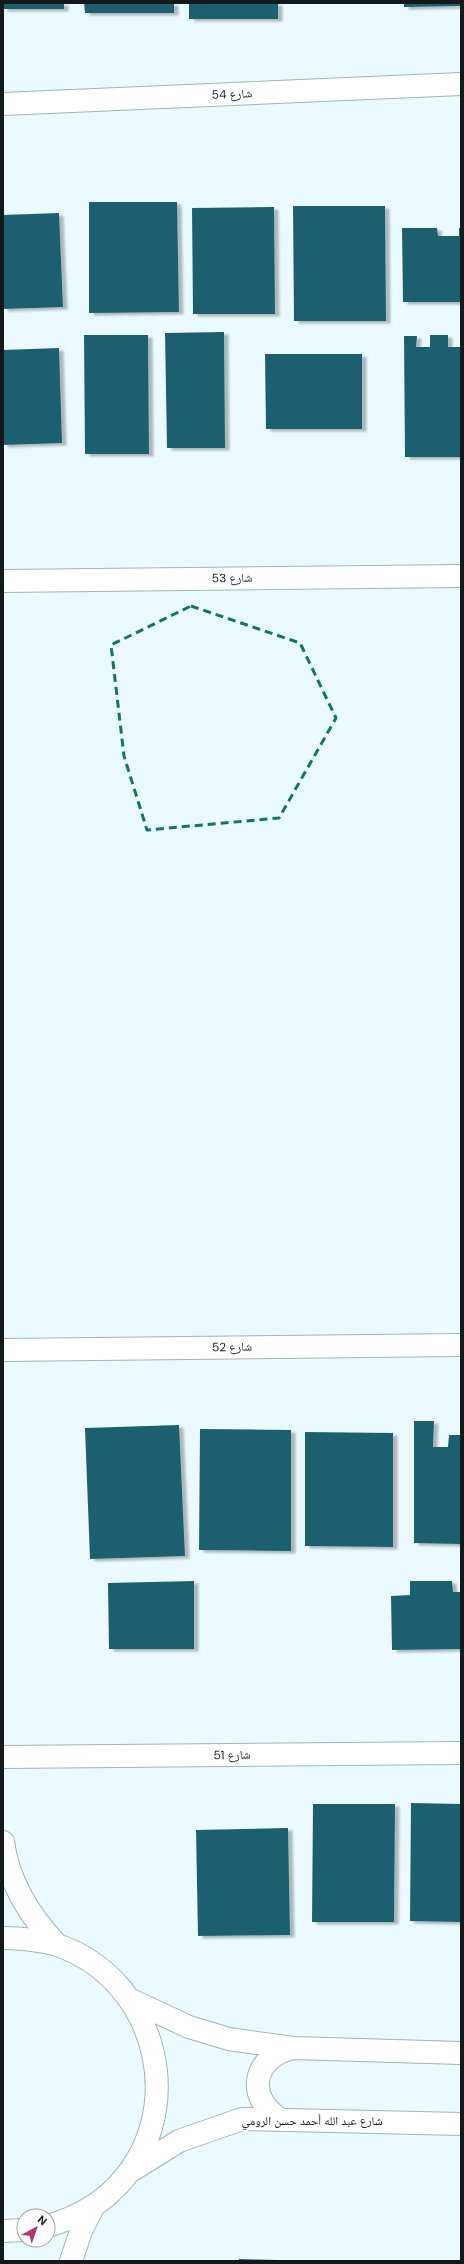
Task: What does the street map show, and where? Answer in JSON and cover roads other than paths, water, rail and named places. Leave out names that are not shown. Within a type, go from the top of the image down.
[{"type":"street","name":"شارع 54","points":[[3,104],[461,84]]},
{"type":"street","name":"شارع 53","points":[[3,581],[461,576]]},
{"type":"street","name":"شارع 52","points":[[3,1350],[461,1345]]},
{"type":"street","name":"شارع 51","points":[[3,1757],[461,1753]]},
{"type":"street","points":[[3,1842],[13,1882],[25,1905],[39,1926],[57,1946]]},
{"type":"street","points":[[3,1938],[28,1939],[57,1946],[85,1958],[109,1976],[129,1999],[145,2026],[154,2056],[157,2086],[154,2118],[146,2140],[128,2173],[112,2192],[93,2207],[66,2221],[56,2224]]},
{"type":"street","points":[[129,1999],[155,2013],[208,2034],[229,2039],[293,2048],[461,2053]]},
{"type":"street","points":[[280,2119],[269,2112],[262,2102],[258,2090],[258,2077],[263,2066],[270,2057],[281,2051],[293,2048]]},
{"type":"street","name":"شارع عبد الله أحمد حسن الرومي","points":[[128,2173],[179,2141],[223,2124],[242,2119],[461,2124]]},
{"type":"street","points":[[71,2261],[81,2231],[93,2207]]},
{"type":"street","points":[[3,2231],[16,2230]]}]
